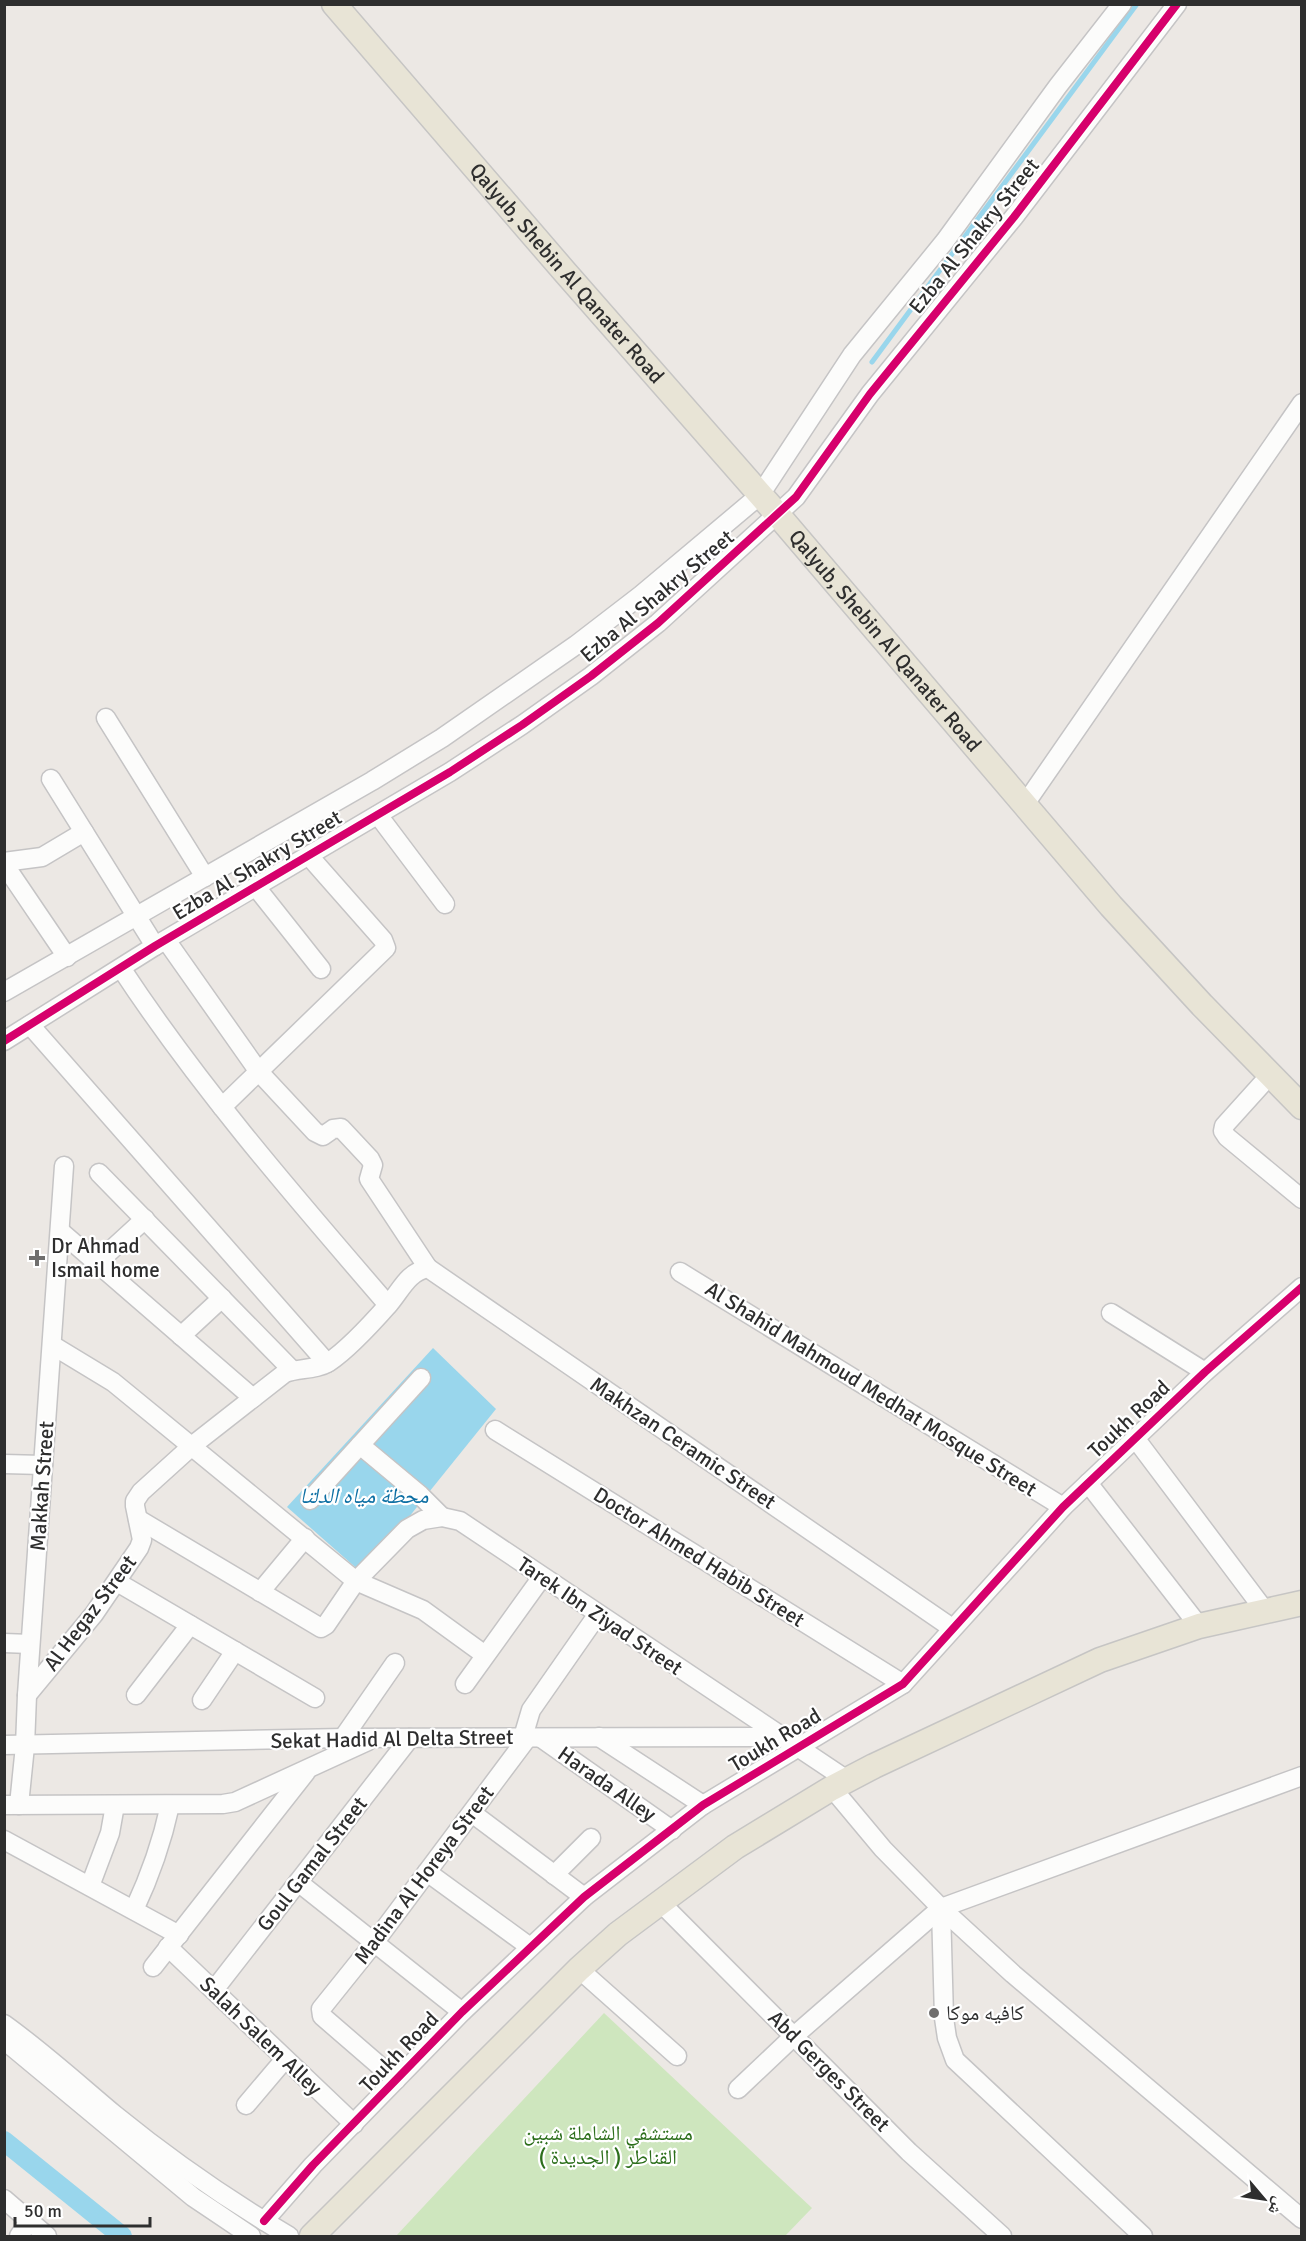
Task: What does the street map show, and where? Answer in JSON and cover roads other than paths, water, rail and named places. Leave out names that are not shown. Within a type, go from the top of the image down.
[{"type":"main road","name":"Qalyub, Shebin Al Qanater Road","points":[[334,4],[778,515],[1111,906],[1302,1107]]},
{"type":"main road","points":[[298,2236],[618,1934],[735,1847],[839,1784],[1100,1660],[1199,1626],[1302,1603]]},
{"type":"street","name":"Ezba Al Shakry Street","points":[[4,992],[372,781],[510,693],[641,595],[760,495],[852,355],[945,241],[1058,86],[1122,4]]},
{"type":"street","name":"Ezba Al Shakry Street","points":[[4,1041],[161,943],[378,815],[522,725],[591,676],[658,623],[778,515],[812,478],[888,371],[1014,217],[1177,4]]},
{"type":"street","points":[[1025,804],[1302,403]]},
{"type":"street","points":[[106,718],[205,877]]},
{"type":"street","points":[[51,779],[136,916],[161,943],[259,1072],[315,1132],[323,1136],[333,1129],[341,1128],[370,1159],[373,1165],[369,1179],[420,1270],[388,1305],[327,1363],[315,1368],[292,1370],[285,1373],[193,1445]]},
{"type":"street","points":[[378,815],[445,904]]},
{"type":"street","points":[[67,957],[4,863],[42,857],[84,832]]},
{"type":"street","points":[[222,1107],[386,948],[383,940],[309,856]]},
{"type":"street","points":[[256,887],[321,969]]},
{"type":"street","points":[[121,968],[148,1011],[222,1107],[388,1305]]},
{"type":"street","points":[[30,1025],[327,1363]]},
{"type":"street","points":[[1270,1075],[1224,1126],[1223,1131],[1227,1137],[1302,1199]]},
{"type":"street","name":"Makkah Street","points":[[12,1805],[25,1746],[30,1644],[64,1166]]},
{"type":"street","points":[[99,1173],[292,1370]]},
{"type":"street","points":[[97,1263],[145,1219]]},
{"type":"street","points":[[60,1231],[253,1398]]},
{"type":"street","name":"Makhzan Ceramic Street","points":[[420,1270],[952,1628]]},
{"type":"street","name":"Al Shahid Mahmoud Medhat Mosque Street","points":[[680,1272],[1062,1507]]},
{"type":"street","name":"Toukh Road","points":[[264,2221],[313,2165],[462,2012],[584,1897],[703,1805],[903,1684],[1062,1507],[1205,1372],[1302,1287]]},
{"type":"street","points":[[181,1336],[222,1298]]},
{"type":"street","points":[[1111,1313],[1205,1372]]},
{"type":"street","points":[[52,1345],[113,1382],[193,1445],[356,1581],[423,1610],[485,1655]]},
{"type":"street","points":[[310,1500],[421,1378]]},
{"type":"street","name":"Doctor Ahmed Habib Street","points":[[495,1430],[903,1684]]},
{"type":"street","points":[[1135,1438],[1265,1611]]},
{"type":"street","name":"Al Hegaz Street","points":[[27,1695],[94,1614],[141,1544],[142,1536],[135,1506],[137,1496],[193,1445]]},
{"type":"street","points":[[360,1445],[420,1495],[441,1517]]},
{"type":"street","points":[[4,1464],[43,1465]]},
{"type":"street","points":[[1088,1483],[1199,1626]]},
{"type":"street","points":[[138,1519],[321,1628],[326,1625],[356,1581],[407,1529],[423,1520],[441,1517]]},
{"type":"street","name":"Tarek Ibn Ziyad Street","points":[[441,1517],[460,1521],[797,1748],[839,1784],[883,1849],[941,1908],[1013,1974],[1302,2219]]},
{"type":"street","points":[[260,1592],[305,1538]]},
{"type":"street","points":[[465,1684],[542,1577]]},
{"type":"street","points":[[117,1582],[315,1698]]},
{"type":"street","name":"Madina Al Horeya Street","points":[[396,2080],[320,2012],[531,1737],[526,1723],[535,1704],[598,1614]]},
{"type":"street","points":[[136,1695],[190,1625]]},
{"type":"street","points":[[4,1643],[30,1644]]},
{"type":"street","points":[[202,1700],[235,1651]]},
{"type":"street","points":[[343,1738],[395,1663]]},
{"type":"street","name":"Harada Alley","points":[[531,1737],[672,1830]]},
{"type":"street","points":[[600,1737],[703,1805]]},
{"type":"street","name":"Sekat Hadid Al Delta Street","points":[[4,1745],[343,1738],[780,1737]]},
{"type":"street","points":[[12,1805],[170,1805],[235,1802],[375,1738]]},
{"type":"street","name":"Goul Gamal Street","points":[[214,1990],[410,1738]]},
{"type":"street","points":[[153,1966],[309,1768]]},
{"type":"street","points":[[738,2089],[794,2036],[941,1908],[1302,1776]]},
{"type":"street","points":[[90,1886],[107,1842],[115,1805]]},
{"type":"street","points":[[134,1911],[150,1876],[162,1841],[170,1805]]},
{"type":"street","points":[[472,1813],[584,1897]]},
{"type":"street","points":[[554,1875],[591,1838]]},
{"type":"street","name":"Salah Salem Alley","points":[[4,1839],[134,1911],[173,1941],[214,1990],[354,2124]]},
{"type":"street","points":[[427,1872],[530,1947]]},
{"type":"street","points":[[298,1882],[462,2012]]},
{"type":"street","name":"Abd Gerges Street","points":[[660,1902],[909,2152],[1002,2236]]},
{"type":"street","points":[[941,1908],[944,2018],[947,2038],[956,2060],[1143,2236]]},
{"type":"street","points":[[579,1969],[677,2056]]},
{"type":"street","points":[[4,2024],[116,2116],[211,2187],[264,2221],[298,2236]]},
{"type":"street","points":[[4,2040],[193,2197],[251,2236]]},
{"type":"street","points":[[246,2105],[285,2059]]},
{"type":"street","points":[[4,2199],[47,2236]]},
{"type":"street","points":[[19,2236],[29,2221]]},
{"type":"water","name":"محطة مياه الدلتا","points":[[433,1348],[496,1409],[363,1574],[287,1507]]},
{"type":"waterway","points":[[872,362],[1137,4]]},
{"type":"waterway","points":[[4,2141],[122,2236]]},
{"type":"place","name":"Dr Ahmad Ismail home","points":[[37,1258]]},
{"type":"place","name":"كافيه موكا","points":[[934,2013]]},
{"type":"park label","name":"مستشفي الشاملة شبين القناطر ( الجديدة )","points":[[608,2145]]}]
